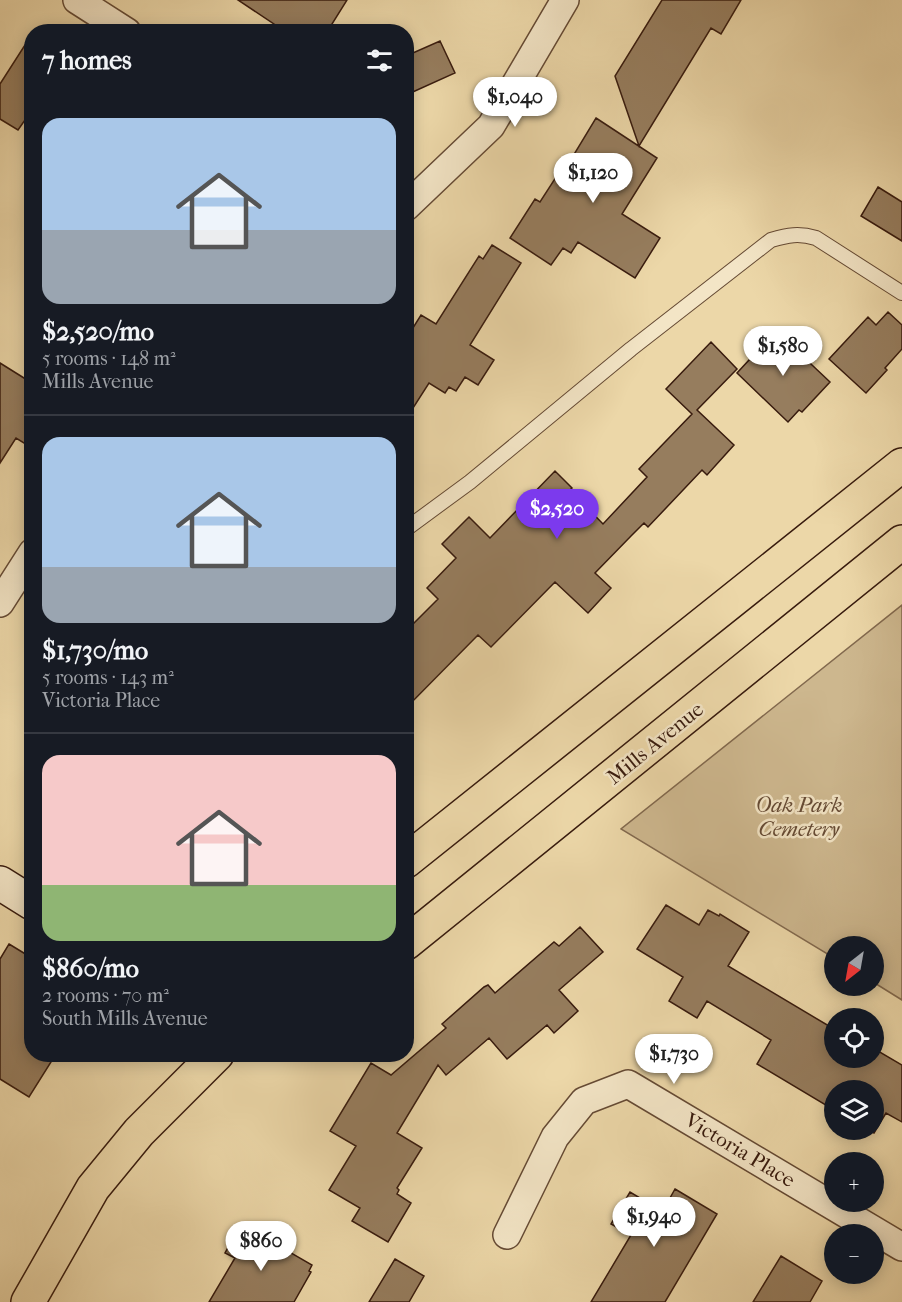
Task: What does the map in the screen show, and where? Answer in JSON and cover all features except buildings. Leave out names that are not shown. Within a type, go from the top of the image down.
[{"type":"main road","points":[[414,855],[902,465]]},
{"type":"main road","name":"Mills Avenue","points":[[414,937],[902,542]]},
{"type":"main road","points":[[28,1302],[93,1188],[139,1132],[209,1062]]},
{"type":"street","points":[[77,0],[114,24]]},
{"type":"street","points":[[414,199],[491,126],[565,0]]},
{"type":"street","points":[[0,603],[24,566]]},
{"type":"street","points":[[0,883],[24,898]]},
{"type":"street","name":"Victoria Place","points":[[507,1235],[555,1137],[585,1101],[628,1084],[902,1247]]},
{"type":"lane","points":[[414,523],[471,482],[631,349],[771,240],[802,234],[816,238],[902,293]]},
{"type":"green space","name":"Oak Park Cemetery","points":[[902,605],[902,1000],[884,989],[884,936],[824,936],[824,952],[621,829]]}]
